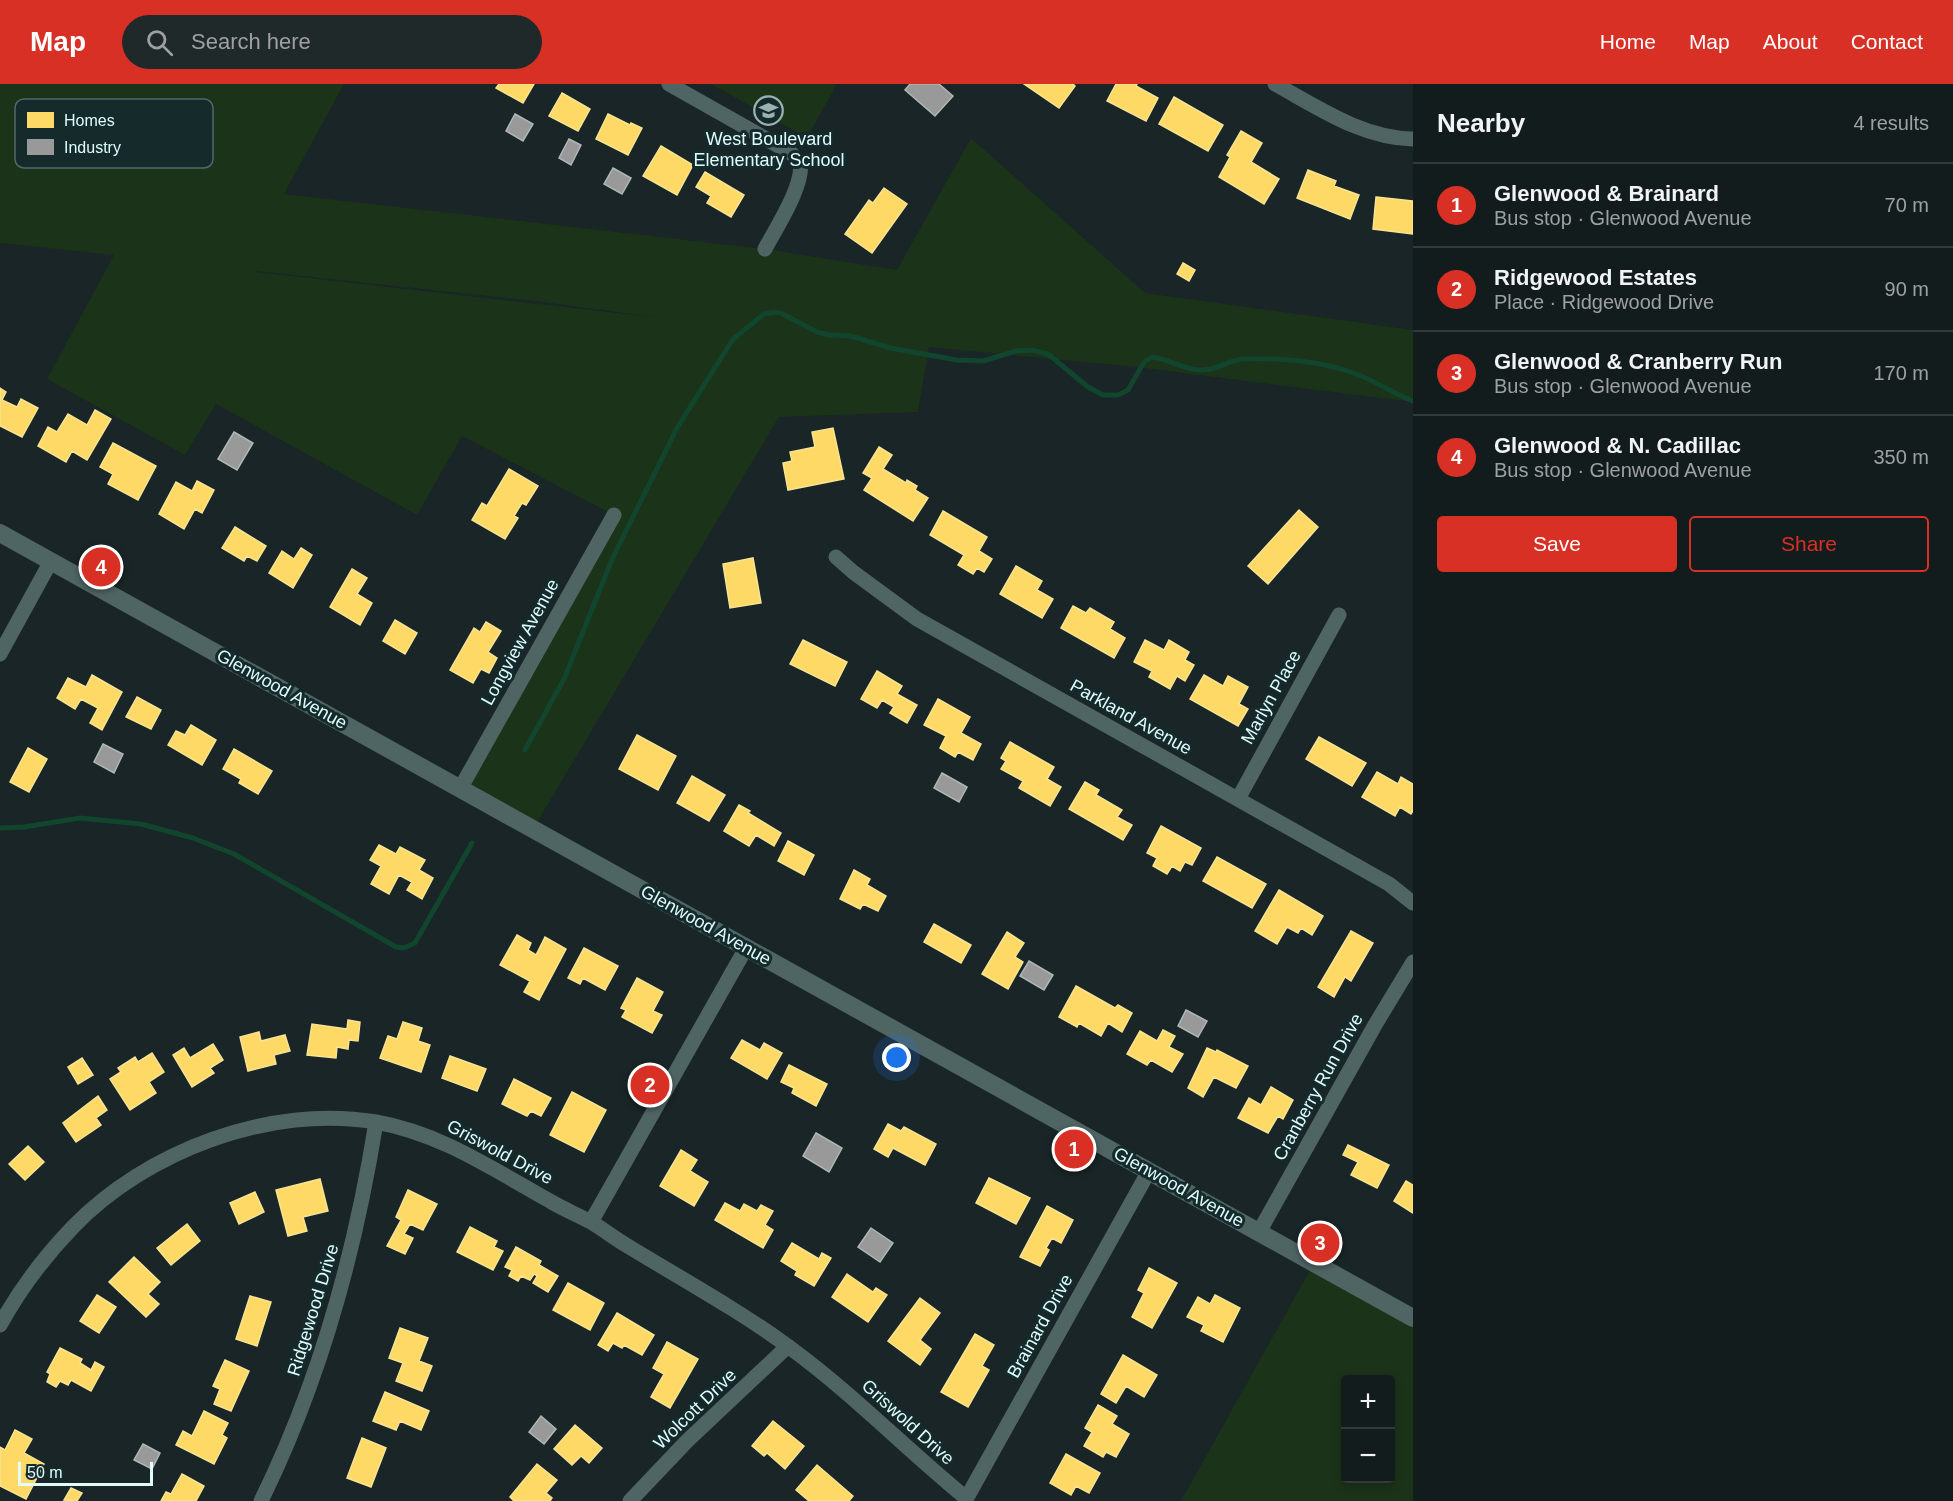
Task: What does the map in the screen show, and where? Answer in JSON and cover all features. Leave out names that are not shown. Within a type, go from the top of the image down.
[{"type":"street","points":[[669,84],[763,136],[800,162],[801,175],[765,249]]},
{"type":"street","points":[[1275,84],[1351,125],[1376,134],[1413,139]]},
{"type":"street","name":"Longview Avenue","points":[[460,789],[614,515]]},
{"type":"street","name":"Glenwood Avenue","points":[[0,532],[1413,1318]]},
{"type":"street","name":"Parkland Avenue","points":[[836,557],[917,619],[1389,884],[1413,903]]},
{"type":"street","points":[[0,654],[51,561]]},
{"type":"street","name":"Marlyn Place","points":[[1238,799],[1339,615]]},
{"type":"street","points":[[591,1222],[746,948]]},
{"type":"street","name":"Cranberry Run Drive","points":[[1259,1232],[1413,962]]},
{"type":"street","name":"Griswold Drive","points":[[0,1325],[38,1266],[74,1225],[139,1174],[217,1137],[267,1124],[322,1117],[376,1122],[428,1136],[591,1222],[714,1297],[788,1346],[865,1408],[965,1500]]},
{"type":"street","name":"Ridgewood Drive","points":[[261,1501],[294,1429],[327,1338],[356,1232],[376,1122]]},
{"type":"street","name":"Brainard Drive","points":[[965,1500],[1149,1171]]},
{"type":"street","name":"Wolcott Drive","points":[[630,1501],[687,1441],[788,1346]]},
{"type":"green space","points":[[0,84],[344,84],[284,194],[765,249],[897,270],[971,138],[1145,293],[1413,330],[1413,402],[1136,367],[929,347],[918,412],[779,417],[533,829],[460,789],[614,515],[462,436],[417,515],[216,404],[185,455],[47,379],[114,255],[0,243]],"holes":[[[256,271],[536,301],[653,317],[256,272]]]},
{"type":"green space","points":[[711,84],[837,84],[807,138]]},
{"type":"green space","points":[[1314,1263],[1413,1318],[1413,1501],[1181,1501]]},
{"type":"building: Homes","points":[[499,84],[534,84],[523,103],[496,88]]},
{"type":"building: Homes","points":[[1024,84],[1073,84],[1075,86],[1059,108]]},
{"type":"building: Homes","points":[[1116,84],[1137,84],[1136,86],[1158,98],[1146,121],[1107,101]]},
{"type":"building: Homes","points":[[562,93],[590,109],[578,131],[549,116]]},
{"type":"building: Homes","points":[[1174,97],[1223,125],[1208,151],[1159,124]]},
{"type":"building: Homes","points":[[608,114],[642,128],[628,155],[596,139]]},
{"type":"building: Homes","points":[[1241,131],[1262,143],[1251,162],[1279,179],[1264,204],[1219,177],[1230,157],[1227,155]]},
{"type":"building: Homes","points":[[661,146],[693,165],[677,195],[643,176]]},
{"type":"building: Homes","points":[[1308,170],[1336,181],[1334,186],[1359,195],[1350,219],[1297,198]]},
{"type":"building: Homes","points":[[705,172],[744,195],[731,217],[707,203],[711,196],[696,187]]},
{"type":"building: Homes","points":[[884,188],[907,204],[872,253],[845,234],[869,200],[873,203]]},
{"type":"building: Homes","points":[[1376,197],[1413,201],[1413,234],[1373,229]]},
{"type":"building: Homes","points":[[1183,263],[1195,270],[1189,281],[1177,274]]},
{"type":"building: Homes","points":[[0,388],[6,392],[2,400],[17,407],[21,399],[38,408],[22,437],[0,426]]},
{"type":"building: Homes","points":[[95,410],[111,419],[87,460],[72,451],[66,462],[38,446],[48,427],[57,432],[68,414],[87,425]]},
{"type":"building: Homes","points":[[833,428],[844,479],[788,490],[783,463],[792,461],[790,452],[815,447],[812,432]]},
{"type":"building: Homes","points":[[113,443],[156,466],[138,500],[108,484],[113,474],[100,467]]},
{"type":"building: Homes","points":[[879,447],[892,455],[883,469],[906,483],[907,480],[917,486],[915,490],[928,498],[913,521],[864,490],[872,478],[863,473]]},
{"type":"building: Homes","points":[[509,469],[538,486],[526,505],[522,503],[514,516],[518,518],[505,539],[472,520],[482,503],[487,506]]},
{"type":"building: Homes","points":[[197,481],[214,490],[202,513],[195,509],[184,529],[159,514],[176,482],[192,491]]},
{"type":"building: Homes","points":[[1299,510],[1318,527],[1268,584],[1248,566]]},
{"type":"building: Homes","points":[[943,511],[987,537],[979,551],[992,559],[984,572],[977,568],[973,574],[958,565],[964,555],[930,535]]},
{"type":"building: Homes","points":[[235,527],[266,546],[257,561],[247,556],[244,561],[222,548]]},
{"type":"building: Homes","points":[[301,548],[312,555],[293,588],[269,573],[282,551],[294,559]]},
{"type":"building: Homes","points":[[753,558],[761,603],[730,608],[723,564]]},
{"type":"building: Homes","points":[[1016,566],[1042,581],[1037,590],[1053,599],[1042,618],[1000,594]]},
{"type":"building: Homes","points":[[352,569],[367,578],[357,594],[372,603],[360,625],[330,607]]},
{"type":"building: Homes","points":[[1073,606],[1086,613],[1090,608],[1114,622],[1110,629],[1125,638],[1114,658],[1061,628]]},
{"type":"building: Homes","points":[[395,620],[417,633],[405,654],[383,641]]},
{"type":"building: Homes","points":[[486,622],[501,631],[488,652],[497,658],[489,673],[481,669],[473,683],[450,670],[474,628],[480,632]]},
{"type":"building: Homes","points":[[803,640],[847,662],[835,686],[790,664]]},
{"type":"building: Homes","points":[[1145,640],[1164,650],[1169,640],[1189,652],[1185,660],[1194,665],[1185,681],[1177,676],[1170,689],[1149,677],[1152,671],[1134,662]]},
{"type":"building: Homes","points":[[877,671],[902,686],[897,694],[917,705],[907,723],[890,713],[894,707],[882,700],[877,708],[861,699]]},
{"type":"building: Homes","points":[[92,675],[122,692],[102,730],[90,723],[98,708],[81,699],[75,709],[57,698],[68,678],[86,687]]},
{"type":"building: Homes","points":[[1204,675],[1223,686],[1228,676],[1248,687],[1239,704],[1248,709],[1238,726],[1190,699]]},
{"type":"building: Homes","points":[[137,697],[161,710],[151,729],[126,717]]},
{"type":"building: Homes","points":[[938,699],[970,717],[961,733],[981,744],[973,760],[958,752],[955,757],[940,748],[946,736],[924,725]]},
{"type":"building: Homes","points":[[191,725],[216,740],[202,765],[168,745],[176,731],[185,735]]},
{"type":"building: Homes","points":[[637,735],[676,756],[658,790],[619,769]]},
{"type":"building: Homes","points":[[1319,737],[1366,763],[1352,786],[1306,759]]},
{"type":"building: Homes","points":[[1010,742],[1054,767],[1047,779],[1061,787],[1050,806],[1019,788],[1023,781],[1001,769],[1006,761],[1001,758]]},
{"type":"building: Homes","points":[[28,748],[47,759],[29,792],[10,782]]},
{"type":"building: Homes","points":[[234,749],[272,771],[258,794],[239,783],[241,779],[223,769]]},
{"type":"building: Homes","points":[[1377,772],[1398,784],[1401,777],[1413,784],[1411,814],[1400,807],[1395,816],[1362,797]]},
{"type":"building: Homes","points":[[692,776],[725,795],[709,821],[677,803]]},
{"type":"building: Homes","points":[[1085,782],[1099,790],[1096,795],[1122,810],[1117,817],[1132,825],[1123,840],[1069,809]]},
{"type":"building: Homes","points":[[739,805],[781,833],[774,846],[756,835],[749,846],[724,831]]},
{"type":"building: Homes","points":[[1161,826],[1201,848],[1192,865],[1185,862],[1180,871],[1172,866],[1167,874],[1153,866],[1157,858],[1147,853]]},
{"type":"building: Homes","points":[[788,841],[814,855],[804,875],[778,861]]},
{"type":"building: Homes","points":[[379,845],[396,854],[400,847],[425,860],[419,870],[433,878],[422,899],[407,890],[412,882],[399,875],[389,894],[371,884],[381,866],[370,860]]},
{"type":"building: Homes","points":[[1217,857],[1266,884],[1252,908],[1203,881]]},
{"type":"building: Homes","points":[[854,870],[870,879],[867,885],[886,896],[878,911],[863,904],[860,909],[840,899]]},
{"type":"building: Homes","points":[[1279,890],[1323,916],[1312,935],[1301,928],[1298,933],[1287,927],[1277,944],[1255,931]]},
{"type":"building: Homes","points":[[934,924],[971,945],[961,963],[924,942]]},
{"type":"building: Homes","points":[[1351,931],[1373,943],[1351,981],[1345,977],[1334,997],[1318,987]]},
{"type":"building: Homes","points":[[1007,932],[1024,943],[1015,957],[1023,962],[1008,989],[982,974]]},
{"type":"building: Homes","points":[[517,935],[531,943],[528,950],[536,955],[545,937],[566,949],[539,1000],[524,992],[530,981],[500,965]]},
{"type":"building: Homes","points":[[584,948],[618,966],[605,990],[583,978],[580,984],[568,978]]},
{"type":"building: Homes","points":[[637,978],[663,992],[653,1011],[662,1015],[652,1033],[622,1017],[626,1010],[621,1008]]},
{"type":"building: Homes","points":[[1076,986],[1115,1008],[1118,1005],[1132,1013],[1122,1032],[1108,1023],[1101,1036],[1079,1023],[1077,1027],[1059,1017]]},
{"type":"building: Homes","points":[[348,1020],[360,1022],[358,1041],[349,1040],[348,1049],[337,1047],[336,1058],[307,1055],[312,1024],[347,1029]]},
{"type":"building: Homes","points":[[403,1022],[422,1028],[418,1041],[430,1045],[421,1072],[380,1058],[388,1036],[397,1039]]},
{"type":"building: Homes","points":[[1163,1030],[1175,1036],[1169,1047],[1183,1054],[1172,1072],[1151,1060],[1147,1065],[1127,1054],[1140,1031],[1157,1041]]},
{"type":"building: Homes","points":[[259,1032],[261,1041],[285,1035],[290,1051],[274,1055],[276,1064],[248,1071],[240,1037]]},
{"type":"building: Homes","points":[[742,1040],[760,1050],[764,1043],[782,1053],[767,1079],[731,1058]]},
{"type":"building: Homes","points":[[213,1044],[223,1060],[210,1068],[214,1073],[192,1087],[173,1055],[184,1048],[190,1058]]},
{"type":"building: Homes","points":[[1207,1048],[1216,1052],[1217,1050],[1248,1066],[1236,1088],[1214,1077],[1203,1097],[1188,1088]]},
{"type":"building: Homes","points":[[152,1053],[164,1072],[149,1082],[156,1093],[130,1110],[110,1079],[121,1072],[118,1068],[135,1057],[138,1062]]},
{"type":"building: Homes","points":[[450,1056],[486,1069],[477,1091],[442,1078]]},
{"type":"building: Homes","points":[[82,1058],[93,1075],[78,1084],[68,1067]]},
{"type":"building: Homes","points":[[789,1065],[827,1084],[816,1106],[792,1093],[794,1088],[781,1082]]},
{"type":"building: Homes","points":[[514,1079],[551,1098],[541,1116],[531,1111],[527,1116],[502,1104]]},
{"type":"building: Homes","points":[[1271,1087],[1293,1100],[1283,1119],[1278,1116],[1268,1133],[1238,1118],[1249,1098],[1261,1105]]},
{"type":"building: Homes","points":[[572,1092],[606,1110],[584,1152],[550,1135]]},
{"type":"building: Homes","points":[[98,1096],[107,1110],[96,1118],[101,1125],[76,1142],[63,1123]]},
{"type":"building: Homes","points":[[888,1124],[901,1131],[904,1127],[936,1144],[925,1165],[893,1148],[888,1157],[874,1149]]},
{"type":"building: Homes","points":[[1348,1145],[1389,1165],[1377,1188],[1351,1175],[1358,1162],[1343,1155]]},
{"type":"building: Homes","points":[[28,1146],[44,1162],[25,1180],[9,1164]]},
{"type":"building: Homes","points":[[681,1150],[697,1160],[690,1171],[708,1182],[694,1206],[660,1186]]},
{"type":"building: Homes","points":[[989,1178],[1030,1198],[1016,1224],[976,1203]]},
{"type":"building: Homes","points":[[320,1179],[328,1211],[303,1217],[307,1231],[288,1236],[276,1190]]},
{"type":"building: Homes","points":[[1406,1181],[1413,1185],[1413,1213],[1394,1201]]},
{"type":"building: Homes","points":[[408,1190],[437,1204],[423,1230],[410,1224],[404,1234],[413,1238],[405,1254],[387,1246],[401,1220],[396,1217]]},
{"type":"building: Homes","points":[[255,1192],[264,1212],[239,1224],[230,1203]]},
{"type":"building: Homes","points":[[725,1203],[740,1211],[744,1204],[757,1211],[761,1205],[773,1211],[765,1225],[773,1230],[763,1248],[715,1220]]},
{"type":"building: Homes","points":[[1047,1206],[1073,1220],[1061,1243],[1052,1238],[1046,1248],[1049,1250],[1040,1266],[1020,1257]]},
{"type":"building: Homes","points":[[187,1224],[200,1241],[171,1265],[157,1248]]},
{"type":"building: Homes","points":[[470,1227],[497,1241],[494,1247],[503,1251],[493,1270],[457,1252]]},
{"type":"building: Homes","points":[[792,1243],[819,1259],[822,1253],[831,1258],[814,1286],[795,1275],[797,1271],[781,1261]]},
{"type":"building: Homes","points":[[516,1247],[541,1261],[539,1265],[558,1276],[548,1292],[533,1283],[537,1276],[534,1274],[530,1280],[521,1276],[518,1281],[509,1276],[512,1270],[505,1267]]},
{"type":"building: Homes","points":[[134,1257],[160,1282],[148,1294],[159,1304],[146,1317],[109,1282]]},
{"type":"building: Homes","points":[[1149,1268],[1177,1283],[1152,1328],[1132,1317],[1144,1293],[1138,1290]]},
{"type":"building: Homes","points":[[847,1274],[873,1292],[876,1288],[887,1295],[868,1322],[832,1297]]},
{"type":"building: Homes","points":[[568,1283],[604,1303],[590,1330],[553,1310]]},
{"type":"building: Homes","points":[[97,1295],[116,1307],[99,1333],[80,1321]]},
{"type":"building: Homes","points":[[1215,1295],[1240,1308],[1223,1342],[1201,1331],[1204,1325],[1187,1317],[1198,1297],[1210,1304]]},
{"type":"building: Homes","points":[[250,1296],[271,1302],[257,1346],[236,1339]]},
{"type":"building: Homes","points":[[920,1298],[940,1313],[920,1340],[931,1349],[920,1365],[888,1341]]},
{"type":"building: Homes","points":[[617,1313],[654,1335],[642,1355],[624,1345],[622,1348],[613,1343],[608,1351],[598,1345]]},
{"type":"building: Homes","points":[[400,1328],[428,1338],[419,1361],[432,1366],[422,1391],[396,1381],[403,1363],[389,1358]]},
{"type":"building: Homes","points":[[975,1334],[994,1345],[982,1366],[989,1370],[968,1407],[941,1392]]},
{"type":"building: Homes","points":[[667,1342],[698,1359],[670,1408],[651,1397],[664,1374],[653,1368]]},
{"type":"building: Homes","points":[[60,1348],[82,1359],[80,1363],[91,1370],[95,1362],[104,1367],[91,1391],[71,1380],[68,1385],[60,1381],[56,1387],[47,1382],[50,1374],[47,1372]]},
{"type":"building: Homes","points":[[1123,1355],[1157,1375],[1144,1397],[1126,1386],[1116,1403],[1101,1394]]},
{"type":"building: Homes","points":[[225,1360],[249,1371],[231,1411],[214,1404],[220,1389],[213,1386]]},
{"type":"building: Homes","points":[[385,1392],[429,1411],[421,1430],[400,1421],[396,1430],[373,1421]]},
{"type":"building: Homes","points":[[1098,1405],[1117,1416],[1112,1424],[1129,1434],[1116,1457],[1106,1452],[1103,1457],[1084,1446],[1092,1432],[1085,1428]]},
{"type":"building: Homes","points":[[204,1411],[228,1423],[222,1435],[227,1438],[214,1464],[176,1445],[183,1431],[192,1436]]},
{"type":"building: Homes","points":[[773,1421],[804,1446],[785,1469],[767,1453],[764,1456],[752,1446]]},
{"type":"building: Homes","points":[[575,1425],[602,1448],[589,1463],[581,1456],[572,1465],[554,1449]]},
{"type":"building: Homes","points":[[15,1430],[32,1439],[24,1453],[44,1464],[26,1499],[0,1486],[0,1447],[5,1450]]},
{"type":"building: Homes","points":[[362,1438],[386,1448],[371,1487],[347,1478]]},
{"type":"building: Homes","points":[[1066,1454],[1100,1473],[1089,1493],[1076,1486],[1071,1495],[1050,1483]]},
{"type":"building: Homes","points":[[537,1464],[557,1480],[546,1493],[552,1498],[550,1501],[514,1501],[510,1497]]},
{"type":"building: Homes","points":[[817,1465],[853,1496],[849,1501],[809,1501],[796,1490]]},
{"type":"building: Homes","points":[[182,1474],[204,1486],[196,1501],[161,1501],[166,1492],[171,1494]]},
{"type":"building: Homes","points":[[71,1488],[82,1493],[77,1501],[64,1500]]},
{"type":"building: Industry","points":[[910,84],[939,84],[953,96],[935,116],[905,90]]},
{"type":"building: Industry","points":[[515,114],[533,124],[523,141],[506,131]]},
{"type":"building: Industry","points":[[569,139],[581,145],[571,165],[559,158]]},
{"type":"building: Industry","points":[[613,168],[631,178],[622,194],[604,184]]},
{"type":"building: Industry","points":[[234,432],[253,443],[237,470],[218,459]]},
{"type":"building: Industry","points":[[103,744],[123,754],[114,773],[94,762]]},
{"type":"building: Industry","points":[[942,773],[967,787],[959,802],[934,788]]},
{"type":"building: Industry","points":[[1029,961],[1053,975],[1044,990],[1020,976]]},
{"type":"building: Industry","points":[[1186,1010],[1207,1021],[1198,1037],[1178,1026]]},
{"type":"building: Industry","points":[[816,1133],[842,1148],[829,1172],[803,1156]]},
{"type":"building: Industry","points":[[871,1228],[893,1243],[880,1262],[858,1247]]},
{"type":"building: Industry","points":[[541,1416],[556,1429],[544,1444],[529,1432]]},
{"type":"building: Industry","points":[[143,1444],[160,1453],[152,1469],[134,1460]]},
{"type":"waterway","points":[[525,750],[564,679],[613,557],[677,428],[733,339],[764,314],[781,313],[817,332],[829,335],[851,336],[890,348],[957,360],[983,361],[1016,351],[1032,350],[1048,354],[1088,387],[1103,395],[1118,395],[1128,390],[1144,362],[1152,357],[1201,370],[1212,369],[1233,361],[1259,359],[1303,361],[1331,366],[1366,378],[1413,401]]},
{"type":"waterway","points":[[0,828],[24,827],[80,818],[141,824],[193,838],[234,854],[396,947],[404,948],[415,943],[472,843]]},
{"type":"place","name":"West Boulevard Elementary School","points":[[769,110]]},
{"type":"place","name":"Glenwood & N. Cadillac","points":[[101,567]]},
{"type":"place","name":"Ridgewood Estates","points":[[650,1085]]},
{"type":"place","name":"Glenwood & Brainard","points":[[1074,1149]]},
{"type":"place","name":"Glenwood & Cranberry Run","points":[[1320,1243]]}]
